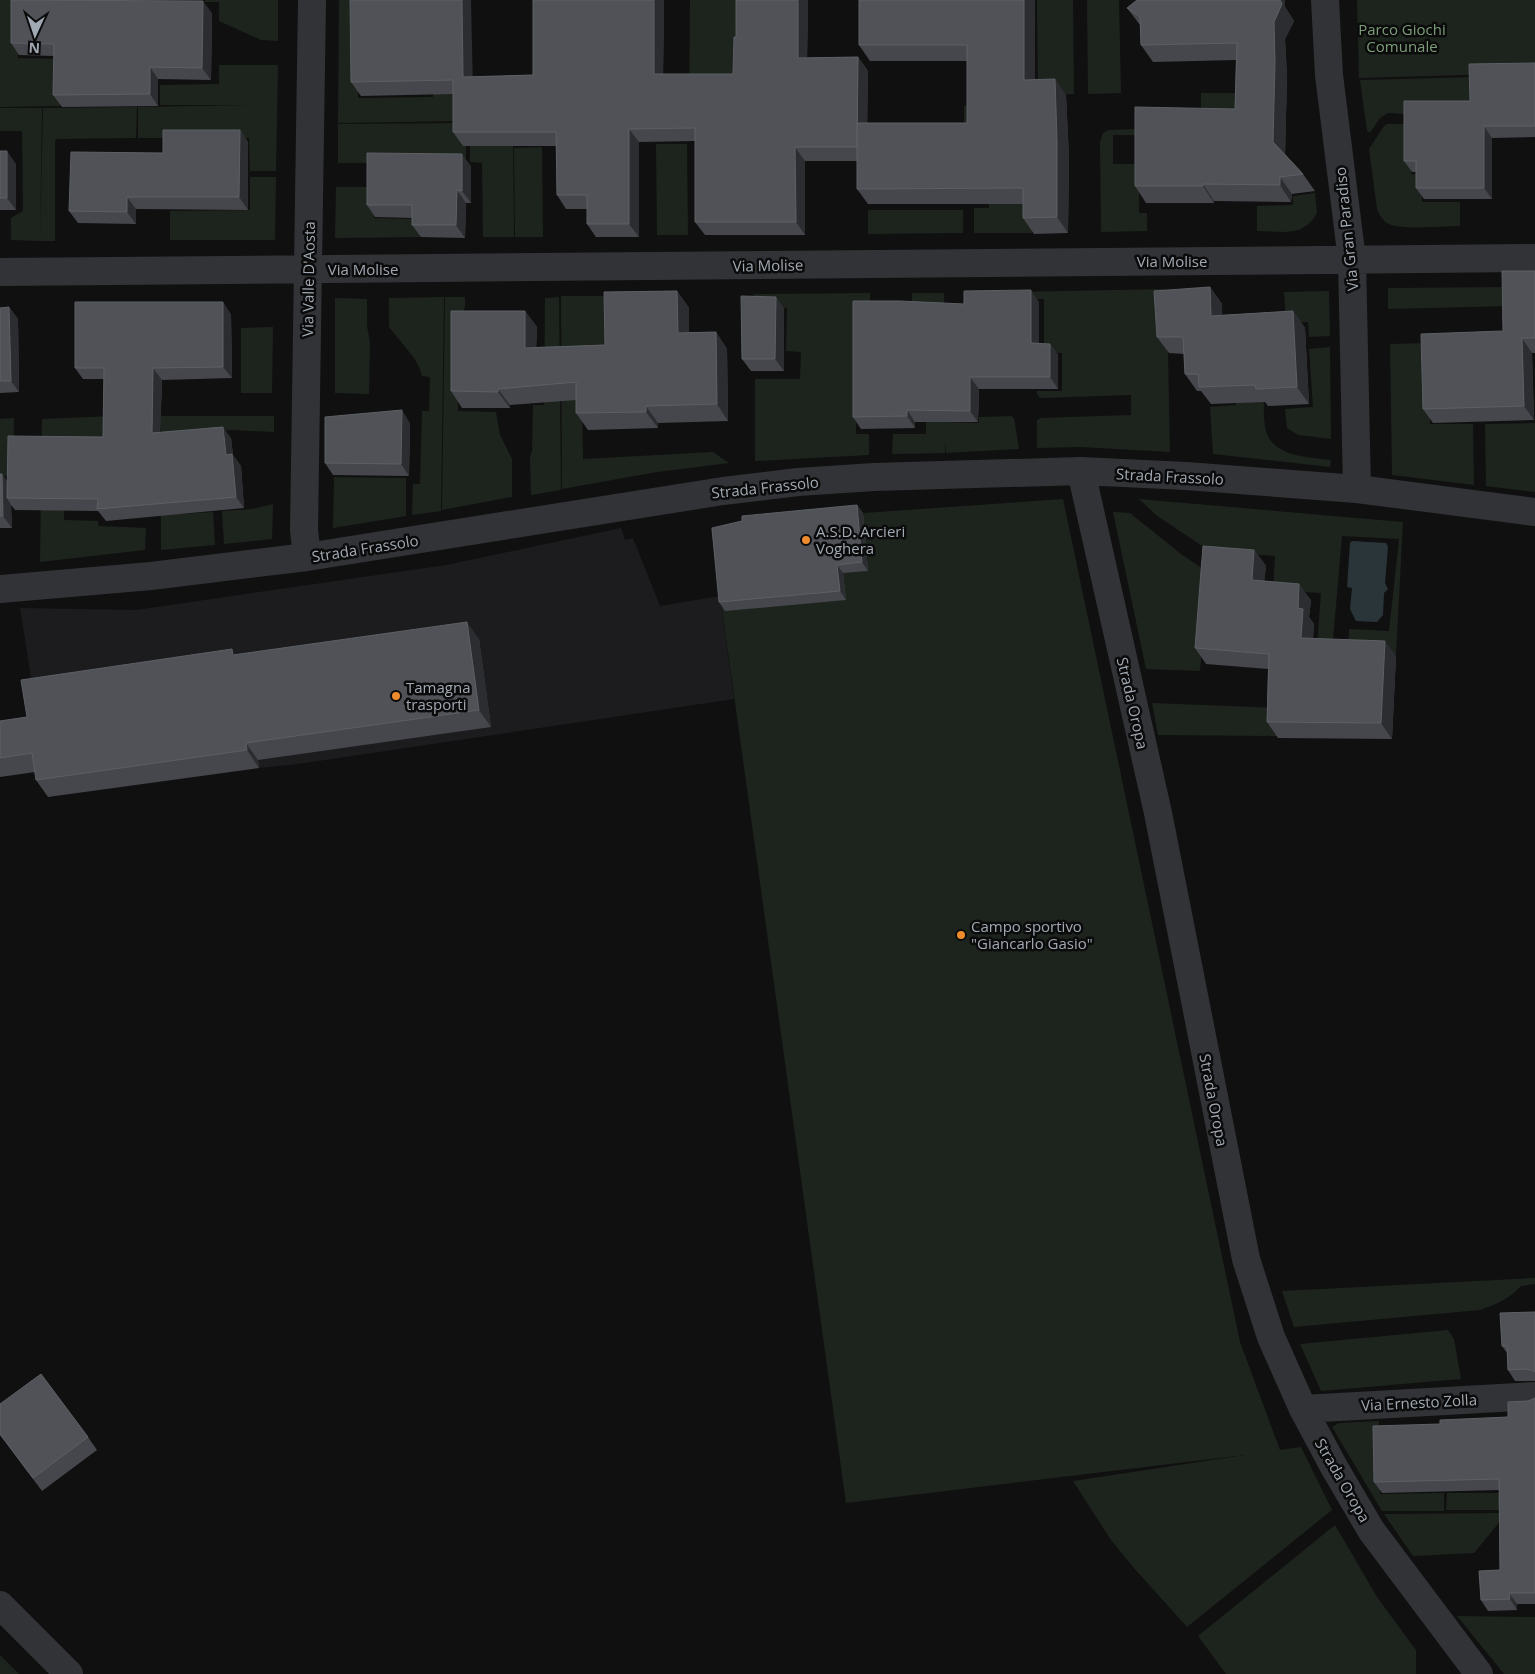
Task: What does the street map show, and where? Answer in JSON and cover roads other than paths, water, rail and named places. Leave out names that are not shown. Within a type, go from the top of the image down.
[{"type":"street","name":"Via Valle D'Aosta","points":[[308,557],[304,530],[312,0]]},
{"type":"street","name":"Via Gran Paradiso","points":[[1325,0],[1329,75],[1352,260],[1357,489]]},
{"type":"street","name":"Via Molise","points":[[0,272],[1535,258]]},
{"type":"street","name":"Strada Frassolo","points":[[0,589],[151,576],[308,557],[744,488],[874,477],[1081,471],[1186,476],[1357,489],[1535,512]]},
{"type":"street","name":"Strada Oropa","points":[[1081,471],[1158,813],[1246,1259],[1268,1329],[1302,1409],[1372,1530],[1479,1674]]},
{"type":"street","name":"Via Ernesto Zolla","points":[[1302,1409],[1535,1396]]},
{"type":"street","points":[[0,1605],[69,1674]]},
{"type":"place","name":"A.S.D. Arcieri Voghera","points":[[806,540]]},
{"type":"place","name":"Tamagna trasporti","points":[[396,696]]},
{"type":"place","name":"Campo sportivo \"Giancarlo Gasio\"","points":[[961,935]]},
{"type":"park label","name":"Parco Giochi Comunale","points":[[1402,38]]}]
